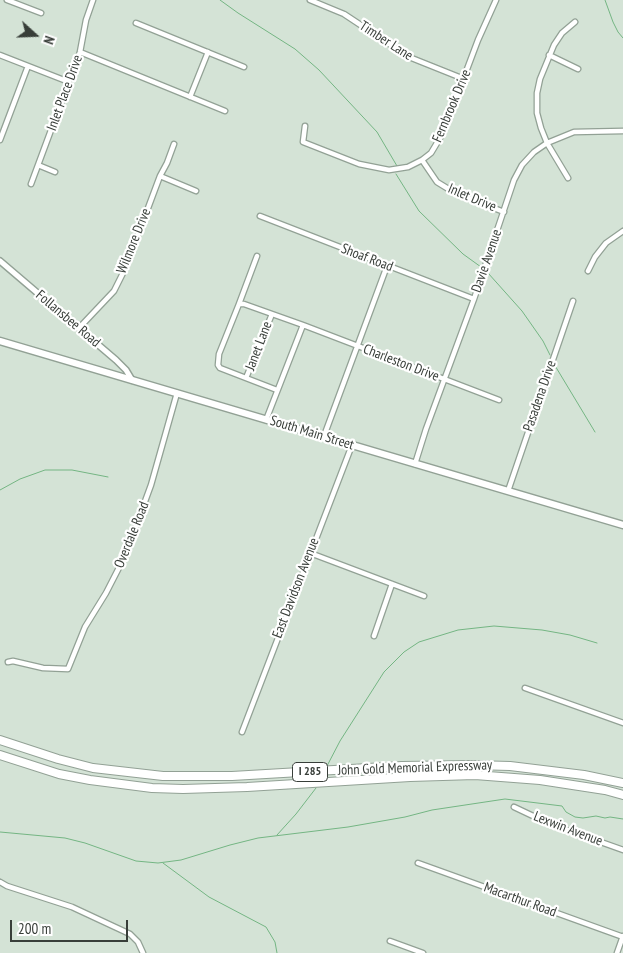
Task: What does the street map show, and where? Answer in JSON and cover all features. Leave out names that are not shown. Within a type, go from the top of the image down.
[{"type":"highway","name":"John Gold Memorial Expressway","points":[[0,740],[51,757],[93,768],[163,776],[223,776],[402,766],[473,765],[510,766],[584,775],[623,783]]},
{"type":"highway","name":"John Gold Memorial Expressway","points":[[0,755],[59,774],[98,782],[152,788],[211,788],[475,775],[540,780],[605,790],[623,795]]},
{"type":"main road","name":"South Main Street","points":[[0,341],[623,525]]},
{"type":"street","points":[[7,0],[41,14]]},
{"type":"street","name":"Inlet Place Drive","points":[[31,184],[80,52],[86,20],[93,0]]},
{"type":"street","name":"Timber Lane","points":[[310,0],[344,14],[409,57],[464,79]]},
{"type":"street","name":"Fernbrook Drive","points":[[305,126],[303,142],[359,164],[389,170],[401,169],[422,160],[430,153],[443,133],[478,40],[496,0]]},
{"type":"street","points":[[568,178],[547,143],[539,121],[537,93],[549,55],[562,33],[575,22]]},
{"type":"street","points":[[136,23],[244,67]]},
{"type":"street","points":[[80,52],[224,111]]},
{"type":"street","points":[[190,97],[208,52]]},
{"type":"street","points":[[0,54],[69,82]]},
{"type":"street","points":[[549,55],[578,69]]},
{"type":"street","points":[[0,140],[28,66]]},
{"type":"street","name":"Davie Avenue","points":[[415,464],[514,180],[522,165],[534,152],[547,143],[574,132],[623,131]]},
{"type":"street","name":"Wilmore Drive","points":[[79,328],[114,291],[126,266],[174,144]]},
{"type":"street","name":"Inlet Drive","points":[[422,160],[437,182],[455,193],[504,212]]},
{"type":"street","points":[[38,165],[55,172]]},
{"type":"street","points":[[160,176],[196,191]]},
{"type":"street","name":"Shoaf Road","points":[[260,216],[474,299]]},
{"type":"street","points":[[588,271],[595,257],[606,243],[623,231]]},
{"type":"street","points":[[257,256],[217,362],[220,368],[277,390]]},
{"type":"street","name":"Follansbee Road","points":[[0,261],[123,366],[132,380]]},
{"type":"street","points":[[324,436],[387,266]]},
{"type":"street","name":"Pasadena Drive","points":[[508,491],[574,301]]},
{"type":"street","name":"Charleston Drive","points":[[239,304],[244,304],[303,325],[499,400]]},
{"type":"street","name":"Janet Lane","points":[[246,378],[272,314]]},
{"type":"street","points":[[266,420],[303,325]]},
{"type":"street","name":"Overdale Road","points":[[8,662],[13,661],[43,668],[68,669],[85,627],[106,593],[132,539],[151,485],[178,393]]},
{"type":"street","name":"East Davidson Avenue","points":[[242,732],[352,445]]},
{"type":"street","points":[[310,552],[424,596]]},
{"type":"street","points":[[374,636],[392,584]]},
{"type":"street","points":[[525,688],[623,723]]},
{"type":"street","name":"Lexwin Avenue","points":[[514,808],[550,824],[623,850]]},
{"type":"street","name":"Macarthur Road","points":[[418,863],[623,936]]},
{"type":"street","points":[[0,882],[60,903],[130,934],[138,942],[143,953]]},
{"type":"street","points":[[617,953],[623,936]]},
{"type":"street","points":[[390,942],[423,953]]},
{"type":"waterway","points":[[220,0],[295,49],[319,70],[377,132],[397,166]]},
{"type":"waterway","points":[[605,0],[613,22],[623,38]]},
{"type":"waterway","points":[[396,174],[419,211],[463,254],[481,267]]},
{"type":"waterway","points":[[488,273],[522,311],[543,341],[550,355]]},
{"type":"waterway","points":[[554,364],[595,432]]},
{"type":"waterway","points":[[0,490],[20,479],[45,470],[72,470],[108,477]]},
{"type":"waterway","points":[[327,766],[340,741],[384,672],[404,652],[419,642],[458,630],[494,626],[542,630],[570,635],[597,643]]},
{"type":"waterway","points":[[277,835],[316,788]]},
{"type":"waterway","points":[[0,832],[65,838],[136,861],[158,863],[181,860],[258,838],[348,827],[405,817],[432,810],[505,799],[562,806],[566,812],[575,817],[596,816],[623,819]]},
{"type":"waterway","points":[[163,863],[209,897],[266,927],[275,942],[277,953]]}]
